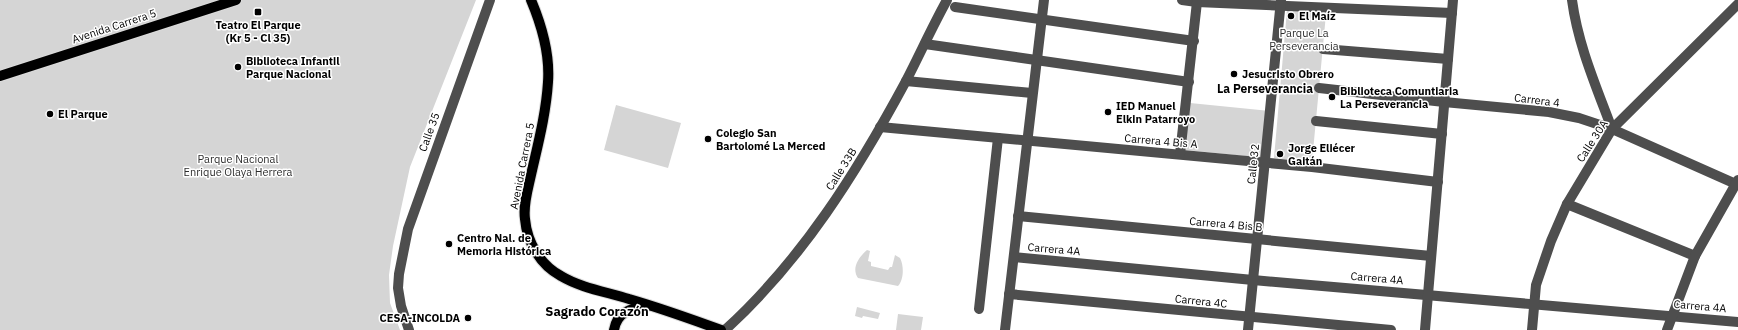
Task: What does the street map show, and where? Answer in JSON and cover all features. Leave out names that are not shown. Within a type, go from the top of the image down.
[{"type":"main road","name":"Avenida Carrera 5","points":[[0,76],[236,0]]},
{"type":"main road","name":"Avenida Carrera 5","points":[[531,0],[544,36],[548,80],[543,122],[525,203],[524,219],[528,235],[534,249],[542,261],[560,276],[575,283],[721,330]]},
{"type":"main road","points":[[614,330],[615,323],[626,311],[632,308],[650,306]]},
{"type":"street","name":"Calle 35","points":[[408,330],[401,306],[398,288],[402,252],[414,209],[490,0]]},
{"type":"street","name":"Calle 33B","points":[[725,330],[770,285],[808,238],[849,179],[906,81],[947,0]]},
{"type":"street","points":[[1005,330],[1044,0]]},
{"type":"street","points":[[1182,0],[1197,2],[1280,3],[1452,13]]},
{"type":"street","points":[[1425,330],[1453,0]]},
{"type":"street","points":[[1572,0],[1582,47],[1612,129]]},
{"type":"street","points":[[1733,0],[1738,3]]},
{"type":"street","points":[[1180,154],[1194,40],[1197,2]]},
{"type":"street","name":"Calle 32","points":[[1248,330],[1280,3]]},
{"type":"street","name":"Calle 30A","points":[[1532,330],[1534,304],[1539,277],[1551,241],[1566,204],[1612,129],[1738,3]]},
{"type":"street","points":[[956,7],[1194,40]]},
{"type":"street","points":[[925,44],[1189,82]]},
{"type":"street","points":[[1323,49],[1448,58]]},
{"type":"street","points":[[906,81],[1032,93]]},
{"type":"street","name":"Carrera 4","points":[[1319,88],[1549,112],[1579,118],[1612,129],[1737,183]]},
{"type":"street","points":[[1316,121],[1442,134]]},
{"type":"street","name":"Carrera 4 Bis A","points":[[880,127],[1265,162],[1438,182]]},
{"type":"street","points":[[979,309],[998,138]]},
{"type":"street","points":[[1667,330],[1671,316],[1695,256],[1737,183]]},
{"type":"street","points":[[1566,204],[1695,256]]},
{"type":"street","name":"Carrera 4 Bis B","points":[[1018,216],[1431,256]]},
{"type":"street","name":"Carrera 4A","points":[[1014,257],[1253,280],[1738,322]]},
{"type":"street","name":"Carrera 4C","points":[[1009,294],[1391,330]]},
{"type":"green space","name":"Parque Nacional Enrique Olaya Herrera","points":[[0,0],[476,0],[410,167],[393,246],[389,275],[390,303],[400,330],[0,330]]},
{"type":"green space","name":"Parque La Perseverancia","points":[[1287,10],[1326,14],[1312,162],[1274,158]]},
{"type":"green space","points":[[1190,103],[1270,111],[1266,158],[1185,150]]},
{"type":"green space","points":[[616,105],[681,123],[668,168],[604,150]]},
{"type":"green space","points":[[867,250],[870,251],[868,261],[871,262],[871,266],[888,270],[892,267],[895,255],[900,258],[903,272],[898,286],[858,278],[855,270],[857,263]]},
{"type":"green space","points":[[857,307],[880,313],[878,319],[855,316]]},
{"type":"green space","points":[[898,314],[923,317],[921,330],[896,330]]},
{"type":"place","name":"Teatro El Parque (Kr 5 - Cl 35)","points":[[258,12]]},
{"type":"place","name":"El Maíz","points":[[1291,16]]},
{"type":"place","name":"Biblioteca Infantil Parque Nacional","points":[[238,67]]},
{"type":"place","name":"Jesucristo Obrero","points":[[1234,74]]},
{"type":"place","name":"Biblioteca Comuntiaria La Perseverancia","points":[[1332,97]]},
{"type":"place","name":"IED Manuel Elkin Patarroyo","points":[[1108,112]]},
{"type":"place","name":"El Parque","points":[[50,114]]},
{"type":"place","name":"Colegio San Bartolomé La Merced","points":[[708,139]]},
{"type":"place","name":"Jorge Eliécer Gaitán","points":[[1280,154]]},
{"type":"place","name":"Centro Nal. de Memoria Histórica","points":[[449,244]]},
{"type":"place","name":"CESA-INCOLDA","points":[[468,318]]},
{"type":"district","name":"La Perseverancia","points":[[1265,89]]},
{"type":"district","name":"Sagrado Corazón","points":[[597,311]]}]
